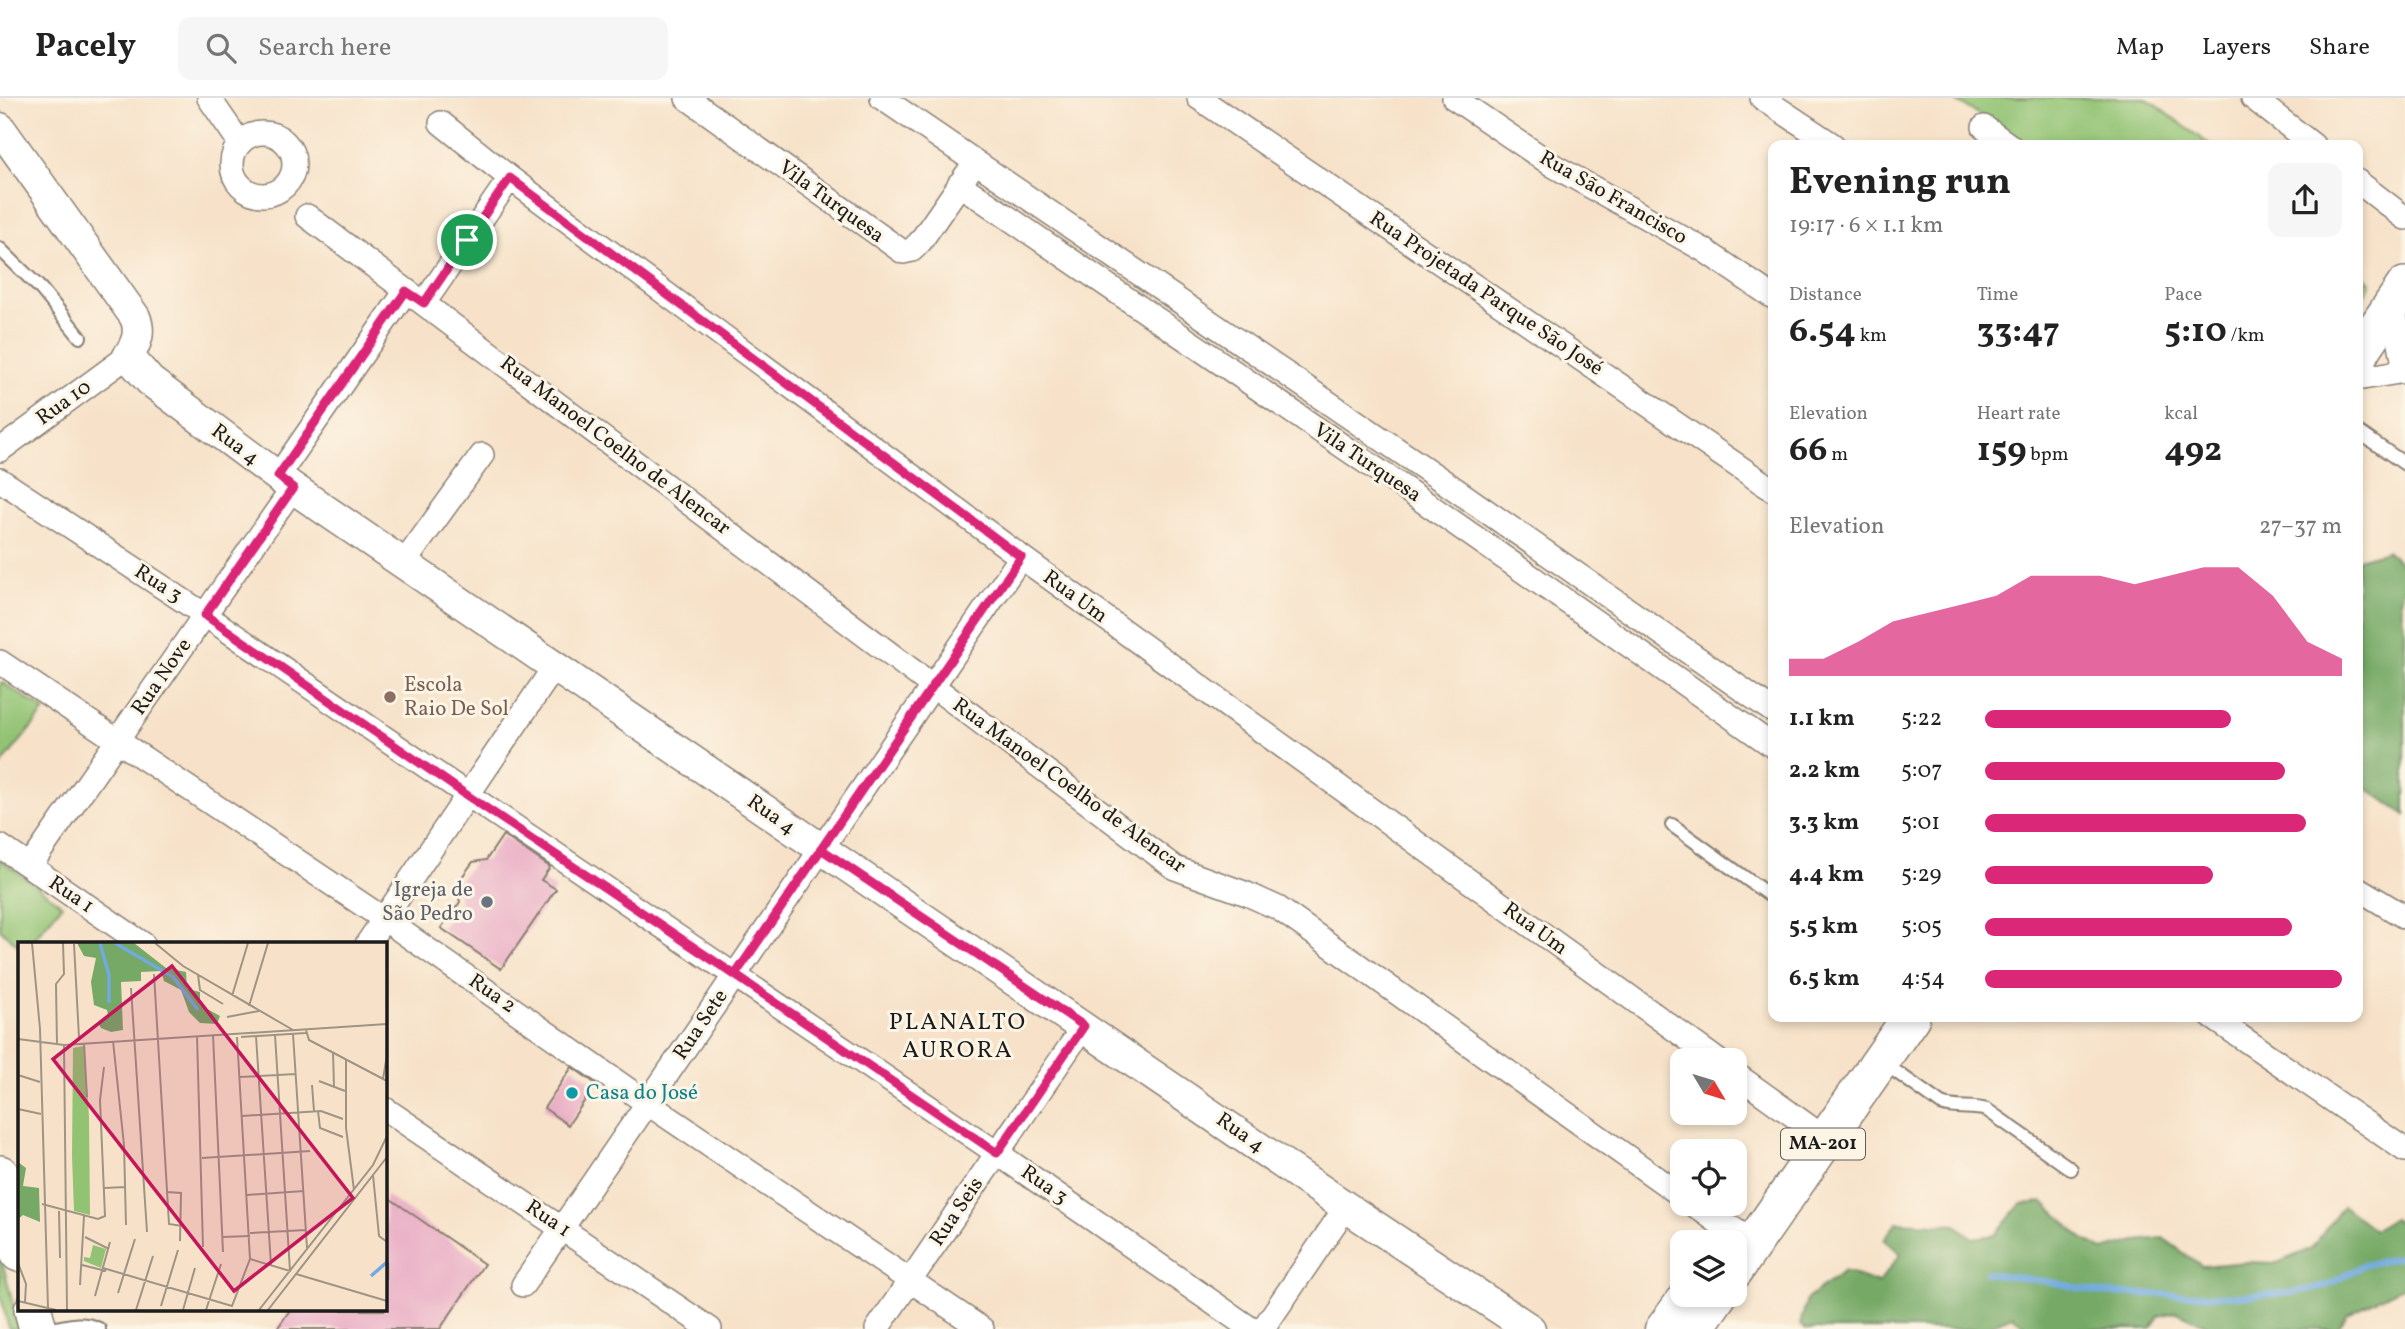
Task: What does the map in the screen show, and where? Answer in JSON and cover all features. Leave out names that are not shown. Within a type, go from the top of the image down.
[{"type":"main road","points":[[2363,348],[2399,294]]},
{"type":"main road","name":"MA-201","points":[[1747,1234],[1826,1139],[1908,1022]]},
{"type":"main road","points":[[0,1174],[18,1248]]},
{"type":"main road","points":[[1694,1329],[1710,1307]]},
{"type":"main road","points":[[34,1312],[38,1329]]},
{"type":"street","points":[[209,98],[240,143]]},
{"type":"street","name":"Vila Turquesa","points":[[687,98],[903,252],[912,250],[920,242],[974,163]]},
{"type":"street","name":"Vila Turquesa","points":[[882,98],[1449,485],[1768,708]]},
{"type":"street","name":"Rua Projetada Parque São José","points":[[1199,98],[1768,488]]},
{"type":"street","name":"Rua São Francisco","points":[[1454,98],[1554,166],[1704,250],[1768,294]]},
{"type":"street","points":[[1762,98],[1825,140]]},
{"type":"street","points":[[2253,98],[2306,140]]},
{"type":"street","name":"Rua Um","points":[[441,123],[510,178],[1021,557],[1700,1048]]},
{"type":"street","points":[[1984,127],[2002,140]]},
{"type":"street","points":[[0,128],[135,317],[139,326],[138,335],[128,356]]},
{"type":"street","name":"Rua Nove","points":[[30,866],[205,615],[285,482],[415,297],[510,178]]},
{"type":"street","name":"Vila Turquesa","points":[[960,184],[1433,508],[1768,743]]},
{"type":"street","points":[[2363,186],[2405,218]]},
{"type":"street","name":"Rua Manoel Coelho de Alencar","points":[[307,216],[1175,868],[1278,908],[1670,1187]]},
{"type":"street","points":[[2363,378],[2405,371],[2399,294]]},
{"type":"street","points":[[1158,319],[1172,297]]},
{"type":"street","name":"Rua 10","points":[[0,450],[128,356]]},
{"type":"street","name":"Rua 4","points":[[128,356],[150,381],[285,482],[1346,1207],[1530,1329]]},
{"type":"street","points":[[404,563],[482,455]]},
{"type":"street","name":"Rua 3","points":[[0,480],[205,615],[997,1153],[1251,1329]]},
{"type":"street","points":[[1433,508],[1449,485]]},
{"type":"street","name":"Rua Sete","points":[[523,1285],[1021,557]]},
{"type":"street","name":"Rua 2","points":[[0,662],[384,919],[647,1103],[982,1329]]},
{"type":"street","points":[[368,942],[555,666]]},
{"type":"street","points":[[1704,699],[1721,675]]},
{"type":"street","name":"Rua 1","points":[[0,846],[140,942]]},
{"type":"street","points":[[2363,881],[2398,912]]},
{"type":"street","points":[[2363,892],[2398,912]]},
{"type":"street","points":[[2219,1022],[2405,1150]]},
{"type":"street","name":"Rua Seis","points":[[877,1329],[1084,1026]]},
{"type":"street","points":[[1747,1082],[1826,1139]]},
{"type":"street","name":"Rua 1","points":[[387,1110],[710,1329]]},
{"type":"street","points":[[1263,1329],[1346,1207]]},
{"type":"street","points":[[1704,1216],[1718,1230]]},
{"type":"street","points":[[1660,1329],[1676,1307]]},
{"type":"lane","points":[[0,249],[41,289],[80,337]]},
{"type":"lane","points":[[2363,435],[2405,464]]},
{"type":"lane","points":[[1672,825],[1768,894]]},
{"type":"lane","points":[[1881,1061],[1941,1104],[1987,1110],[2071,1169]]},
{"type":"lane","points":[[52,1329],[75,1324],[87,1324],[99,1329]]},
{"type":"green space","points":[[1951,98],[2146,98],[2203,140],[2022,140]]},
{"type":"green space","points":[[2363,276],[2371,283],[2363,297]]},
{"type":"green space","points":[[2387,551],[2405,567],[2400,602],[2405,631],[2405,815],[2363,785],[2363,557]]},
{"type":"green space","points":[[2,682],[45,711],[0,766],[0,684]]},
{"type":"green space","points":[[0,859],[62,905],[32,942],[18,942],[18,945],[0,929]]},
{"type":"green space","points":[[2044,1202],[2082,1238],[2103,1250],[2136,1241],[2163,1238],[2202,1266],[2246,1262],[2277,1263],[2311,1249],[2343,1206],[2374,1230],[2393,1219],[2405,1227],[2405,1286],[2348,1314],[2337,1329],[2214,1329],[2177,1312],[2159,1316],[2151,1329],[2029,1329],[2012,1316],[1981,1329],[1806,1329],[1800,1325],[1807,1299],[1844,1271],[1878,1283],[1901,1254],[1884,1239],[1897,1222],[1956,1225],[1972,1238],[1995,1235],[2021,1204]]},
{"type":"green space","points":[[0,1252],[19,1329],[9,1329],[0,1293]]},
{"type":"building","name":"Igreja de São Pedro","points":[[503,835],[550,867],[541,880],[556,889],[501,969],[441,928],[460,902],[456,885],[473,862],[486,860]]},
{"type":"building","name":"Casa do José","points":[[572,1067],[596,1084],[568,1125],[544,1108]]},
{"type":"building","points":[[387,1196],[484,1264],[440,1329],[277,1329],[289,1312],[387,1312]]},
{"type":"waterway","points":[[1986,1273],[2051,1282],[2101,1293],[2237,1296],[2291,1293],[2326,1286],[2364,1265],[2405,1256]]},
{"type":"place","name":"Escola Raio De Sol","points":[[390,697]]},
{"type":"place","name":"Igreja de São Pedro","points":[[487,902]]},
{"type":"place","name":"Casa do José","points":[[572,1093]]},
{"type":"district","name":"PLANALTO AURORA","points":[[958,1037]]},
{"type":"route","points":[[467,240],[424,303],[406,291],[278,476],[293,488],[205,615],[735,975],[821,849],[1084,1026],[997,1153],[735,975],[1021,557],[510,178],[467,240]]}]
